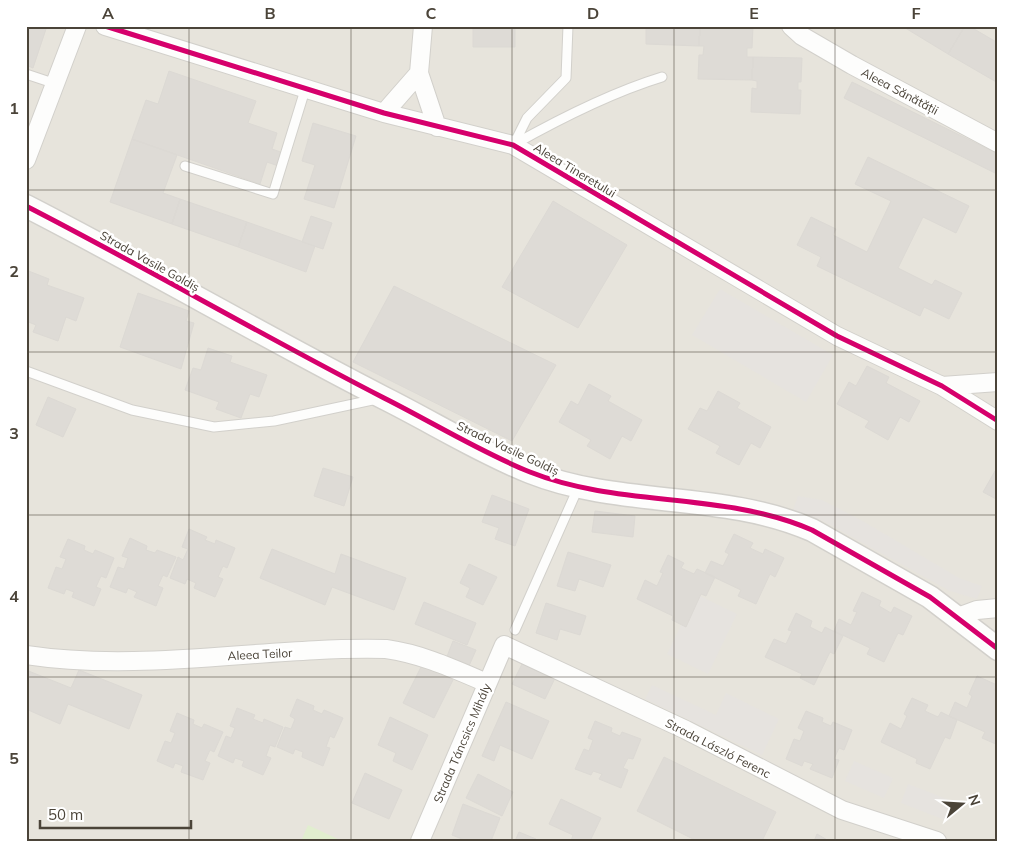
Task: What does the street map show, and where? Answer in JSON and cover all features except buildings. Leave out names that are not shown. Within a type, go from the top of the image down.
[{"type":"street","points":[[26,160],[77,26]]},
{"type":"street","name":"Aleea Tineretului","points":[[105,26],[305,90],[384,113],[513,144],[837,336],[942,386],[998,421]]},
{"type":"street","points":[[423,26],[419,73],[437,127]]},
{"type":"street","name":"Aleea Sănătății","points":[[779,26],[797,31],[852,66],[998,143]]},
{"type":"street","points":[[384,113],[419,73]]},
{"type":"street","name":"Strada Vasile Goldiș","points":[[26,206],[133,261],[310,361],[528,471],[579,488],[755,511],[794,522],[812,530],[930,597],[998,649]]},
{"type":"street","name":"Aleea Tineretului","points":[[942,386],[998,382]]},
{"type":"street","points":[[958,617],[977,610],[998,608]]},
{"type":"street","name":"Strada Táncsics Mihály","points":[[420,841],[504,645]]},
{"type":"street","name":"Strada László Ferenc","points":[[504,645],[686,730],[826,803],[937,841]]},
{"type":"street","name":"Aleea Teilor","points":[[26,655],[88,660],[155,660],[386,649],[410,652],[431,659],[487,683]]},
{"type":"lane","points":[[513,144],[527,118],[566,78],[568,26]]},
{"type":"lane","points":[[26,74],[56,84]]},
{"type":"lane","points":[[513,144],[550,124],[632,86],[662,77]]},
{"type":"lane","points":[[185,166],[273,194],[305,90]]},
{"type":"lane","points":[[26,371],[132,410],[214,427],[274,422],[383,397]]},
{"type":"lane","points":[[515,630],[579,488]]},
{"type":"shaded area","points":[[26,26],[998,26],[998,841],[26,841]]},
{"type":"shaded area","points":[[720,289],[833,355],[806,402],[692,335]]},
{"type":"shaded area","points":[[798,496],[822,500],[861,520],[959,578],[982,586],[977,599],[950,591],[823,521],[793,510]]},
{"type":"shaded area","points":[[696,594],[737,614],[708,674],[667,654]]},
{"type":"shaded area","points":[[652,685],[716,715],[726,693],[779,719],[762,755],[645,699]]},
{"type":"shaded area","points":[[854,761],[893,778],[884,798],[845,781]]},
{"type":"shaded area","points":[[908,784],[952,801],[945,820],[901,803]]},
{"type":"green space","points":[[308,825],[342,841],[301,841]]},
{"type":"cycle path","points":[[105,26],[384,113],[513,145],[837,336],[942,386],[998,421]]},
{"type":"cycle path","points":[[26,206],[511,464],[564,483],[600,491],[743,510],[778,518],[812,530],[930,597],[998,649]]}]
